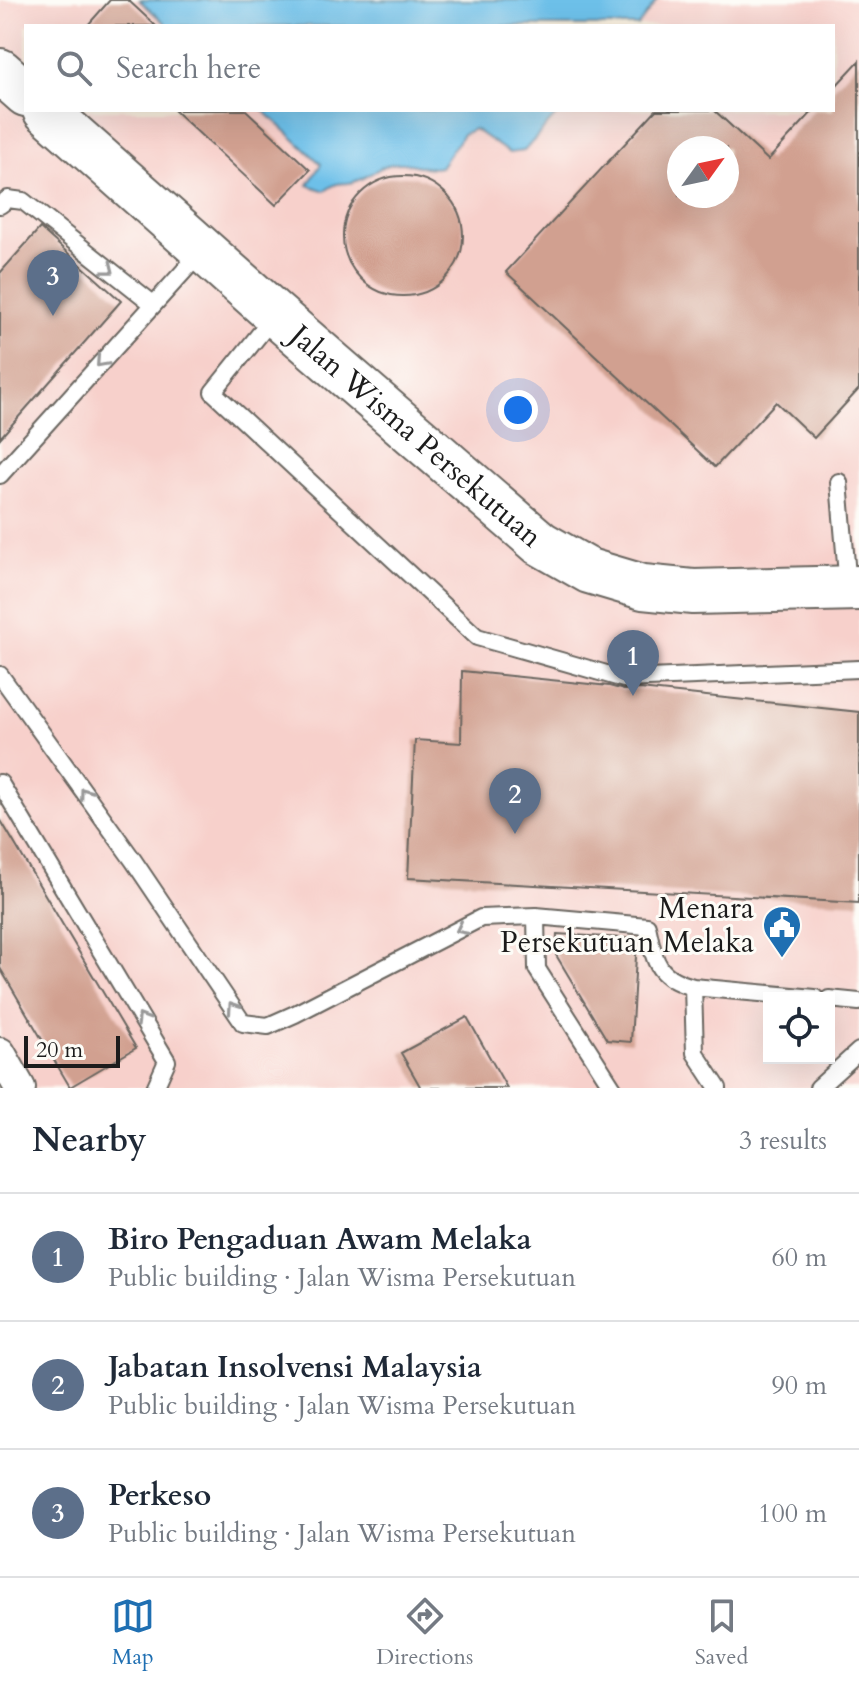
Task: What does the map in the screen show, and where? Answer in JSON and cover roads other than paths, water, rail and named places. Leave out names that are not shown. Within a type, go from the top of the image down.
[{"type":"street","points":[[0,71],[24,92]]},
{"type":"street","name":"Jalan Wisma Persekutuan","points":[[47,112],[540,543],[589,571],[643,587],[693,592],[854,588]]},
{"type":"street","points":[[0,1053],[20,1088]]},
{"type":"lane","points":[[0,205],[8,199],[23,201],[153,304]]},
{"type":"lane","points":[[0,475],[203,250]]},
{"type":"lane","points":[[275,314],[213,392],[477,637],[624,679],[859,669]]},
{"type":"lane","points":[[839,482],[854,588]]},
{"type":"lane","points":[[0,675],[133,860],[243,1023],[268,1026],[282,1020],[481,918],[536,916],[647,926],[660,972],[677,983],[763,993]]},
{"type":"lane","points":[[0,783],[167,1061],[155,1088]]},
{"type":"lane","points":[[536,916],[537,969],[613,1088]]},
{"type":"lane","points":[[693,987],[695,1053],[718,1088]]},
{"type":"lane","points":[[835,1000],[859,1002]]},
{"type":"lane","points":[[818,1088],[859,1051]]},
{"type":"water","points":[[139,0],[657,0],[639,24],[166,24]]},
{"type":"water","points":[[265,112],[559,112],[524,151],[509,153],[474,129],[463,134],[440,167],[394,163],[355,182],[336,184],[325,191],[308,185],[321,164]]},
{"type":"place","name":"Perkeso","points":[[53,316]]},
{"type":"place","name":"Biro Pengaduan Awam Melaka","points":[[633,696]]},
{"type":"place","name":"Jabatan Insolvensi Malaysia","points":[[515,834]]},
{"type":"place","name":"Menara Persekutuan Melaka","points":[[782,959]]}]
